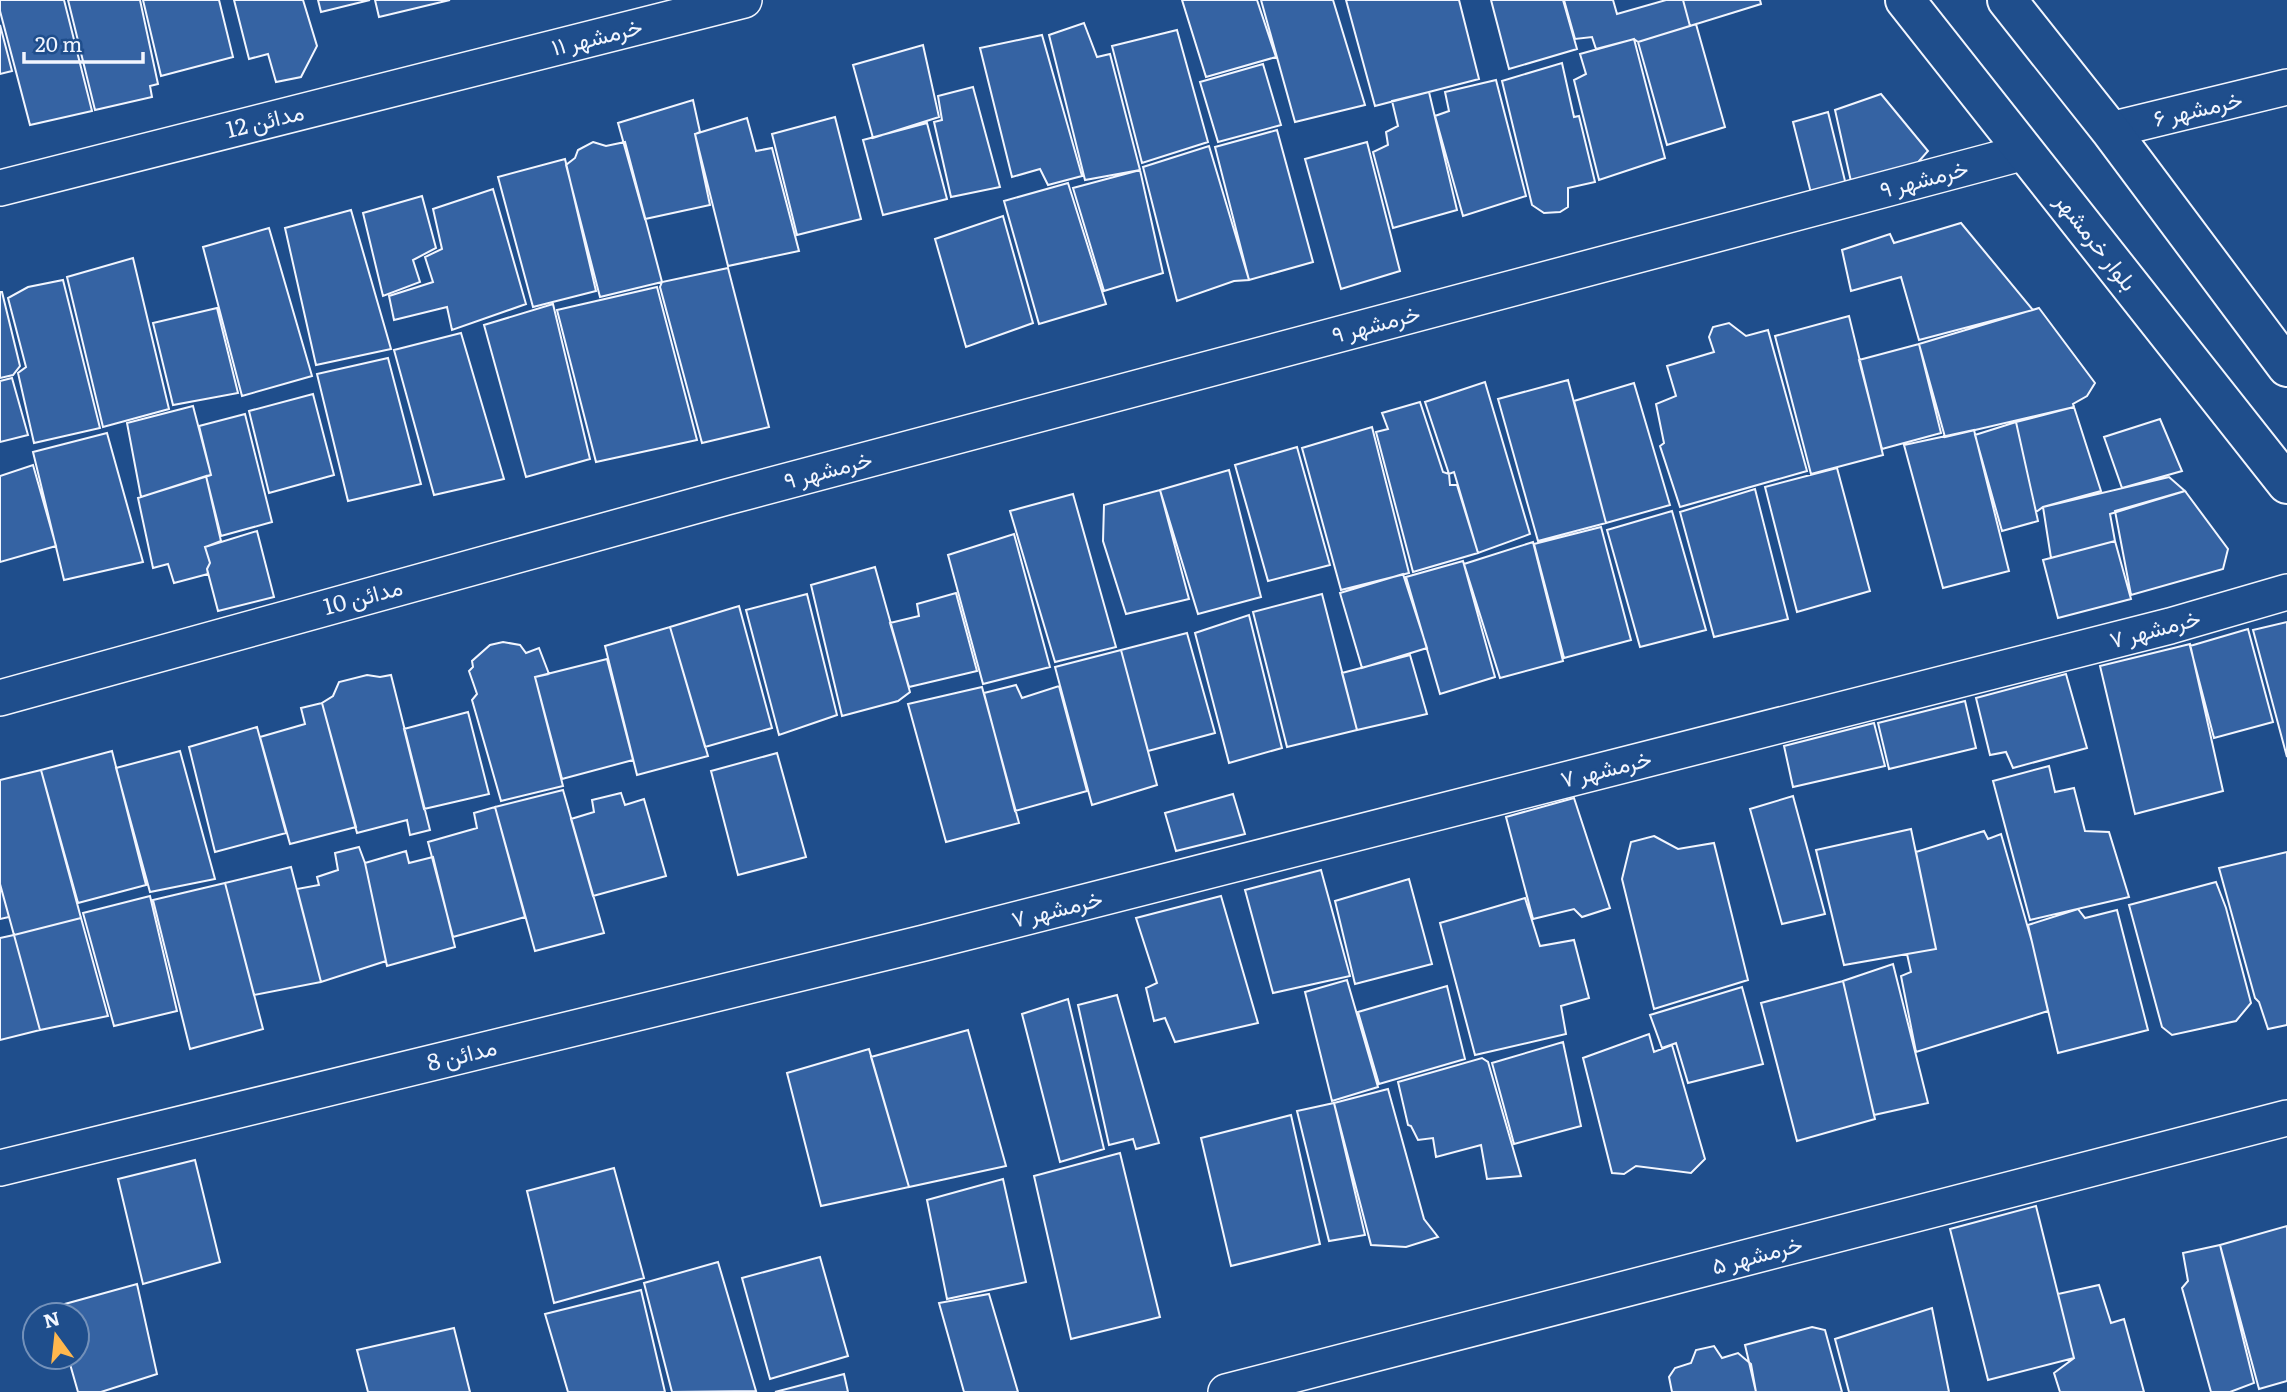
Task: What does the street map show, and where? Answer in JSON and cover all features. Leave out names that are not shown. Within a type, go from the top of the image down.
[{"type":"main road","name":"بلوار خرمشهر","points":[[1905,0],[2287,484]]},
{"type":"main road","points":[[2007,0],[2110,130],[2287,367]]},
{"type":"street","name":"خرمشهر ۱۱","points":[[531,54],[744,0]]},
{"type":"street","name":"مدائن 12","points":[[0,188],[531,54]]},
{"type":"street","name":"خرمشهر ۶","points":[[2110,130],[2287,88]]},
{"type":"street","name":"خرمشهر ۹","points":[[727,497],[2025,152]]},
{"type":"street","name":"مدائن 10","points":[[0,698],[727,497]]},
{"type":"street","name":"خرمشهر ۷","points":[[924,943],[2170,626],[2287,592]]},
{"type":"street","name":"مدائن 8","points":[[0,1168],[924,943]]},
{"type":"street","name":"خرمشهر ۵","points":[[1226,1392],[2287,1118]]},
{"type":"building","points":[[0,0],[64,0],[92,111],[30,125],[0,11]]},
{"type":"building","points":[[68,0],[140,0],[158,84],[150,86],[152,97],[95,110]]},
{"type":"building","points":[[143,0],[219,0],[233,57],[161,76]]},
{"type":"building","points":[[234,0],[303,0],[317,46],[301,77],[276,82],[268,54],[249,59]]},
{"type":"building","points":[[318,0],[370,0],[321,12]]},
{"type":"building","points":[[375,0],[450,0],[379,17]]},
{"type":"building","points":[[1182,0],[1257,0],[1276,57],[1206,77]]},
{"type":"building","points":[[1261,0],[1333,0],[1365,105],[1295,122]]},
{"type":"building","points":[[1346,0],[1459,0],[1479,79],[1375,106]]},
{"type":"building","points":[[1491,0],[1563,0],[1577,49],[1509,69]]},
{"type":"building","points":[[1564,0],[1613,0],[1617,14],[1666,0],[1683,0],[1690,26],[1638,42],[1634,39],[1596,49],[1592,37],[1575,39]]},
{"type":"building","points":[[1683,0],[1760,0],[1761,4],[1690,26]]},
{"type":"building","points":[[1084,23],[1097,57],[1110,54],[1140,170],[1085,180],[1049,35]]},
{"type":"building","points":[[1696,24],[1725,127],[1667,145],[1638,42]]},
{"type":"building","points":[[0,25],[12,71],[0,74]]},
{"type":"building","points":[[1177,30],[1208,142],[1142,163],[1112,46]]},
{"type":"building","points":[[1042,35],[1082,176],[1048,185],[1040,169],[1012,177],[980,48]]},
{"type":"building","points":[[1634,39],[1665,158],[1599,180],[1574,80],[1586,74],[1580,54]]},
{"type":"building","points":[[923,45],[939,117],[873,138],[853,65]]},
{"type":"building","points":[[1562,63],[1574,117],[1579,116],[1595,182],[1568,188],[1568,207],[1560,212],[1544,213],[1532,205],[1502,81]]},
{"type":"building","points":[[1263,64],[1281,125],[1218,142],[1200,82]]},
{"type":"building","points":[[1496,80],[1526,196],[1463,216],[1435,116],[1449,111],[1445,92]]},
{"type":"building","points":[[973,87],[1000,187],[951,197],[934,122],[942,120],[938,96]]},
{"type":"building","points":[[1429,92],[1457,210],[1393,228],[1373,152],[1388,145],[1386,132],[1398,126],[1392,101]]},
{"type":"building","points":[[1881,94],[1928,151],[1913,168],[1852,186],[1835,110]]},
{"type":"building","points":[[693,100],[700,132],[695,134],[710,205],[645,219],[618,123]]},
{"type":"building","points":[[1828,112],[1847,189],[1812,197],[1793,122]]},
{"type":"building","points":[[835,117],[861,219],[797,235],[772,134]]},
{"type":"building","points":[[747,118],[756,151],[772,148],[799,251],[728,266],[695,134]]},
{"type":"building","points":[[927,123],[947,199],[883,215],[863,140]]},
{"type":"building","points":[[1277,130],[1313,262],[1249,280],[1215,147]]},
{"type":"building","points":[[593,142],[606,146],[625,142],[662,282],[600,297],[566,165],[575,158],[578,150]]},
{"type":"building","points":[[1367,142],[1400,271],[1341,289],[1305,159]]},
{"type":"building","points":[[1209,146],[1249,280],[1234,281],[1177,301],[1143,167]]},
{"type":"building","points":[[565,159],[596,291],[533,307],[498,177]]},
{"type":"building","points":[[1140,170],[1163,273],[1104,291],[1073,188]]},
{"type":"building","points":[[1068,183],[1106,304],[1039,324],[1004,201]]},
{"type":"building","points":[[493,189],[526,304],[452,330],[447,307],[394,320],[389,296],[433,282],[425,257],[442,249],[433,209]]},
{"type":"building","points":[[422,196],[436,248],[413,260],[420,282],[383,296],[363,213]]},
{"type":"building","points":[[351,210],[391,349],[316,365],[285,228]]},
{"type":"building","points":[[1003,216],[1033,323],[966,347],[935,239]]},
{"type":"building","points":[[1961,223],[2033,310],[1919,340],[1901,277],[1851,291],[1842,250],[1890,234],[1894,243]]},
{"type":"building","points":[[269,228],[312,376],[242,396],[203,247]]},
{"type":"building","points":[[133,258],[169,409],[103,427],[67,277]]},
{"type":"building","points":[[728,268],[769,427],[702,443],[660,287],[662,282]]},
{"type":"building","points":[[63,280],[100,428],[34,443],[18,373],[26,367],[8,298],[28,287]]},
{"type":"building","points":[[657,287],[697,440],[596,462],[557,310]]},
{"type":"building","points":[[0,292],[20,366],[13,375],[0,378]]},
{"type":"building","points":[[553,304],[590,459],[526,477],[484,325]]},
{"type":"building","points":[[217,308],[238,393],[173,405],[153,323]]},
{"type":"building","points":[[2039,308],[2095,383],[2087,396],[2073,404],[2074,407],[1945,437],[1919,344]]},
{"type":"building","points":[[1849,316],[1883,455],[1811,474],[1775,336]]},
{"type":"building","points":[[1729,323],[1746,336],[1768,330],[1807,471],[1680,507],[1660,446],[1664,443],[1656,404],[1676,396],[1667,366],[1714,352],[1709,337],[1713,327]]},
{"type":"building","points":[[461,333],[504,479],[434,495],[394,350]]},
{"type":"building","points":[[1919,344],[1941,433],[1882,449],[1859,360]]},
{"type":"building","points":[[388,358],[421,484],[348,501],[317,374]]},
{"type":"building","points":[[12,378],[28,435],[0,442],[0,381]]},
{"type":"building","points":[[1568,380],[1606,523],[1538,541],[1498,399]]},
{"type":"building","points":[[1485,382],[1530,534],[1478,553],[1454,472],[1449,474],[1425,402]]},
{"type":"building","points":[[1634,383],[1670,505],[1606,523],[1574,401]]},
{"type":"building","points":[[313,394],[334,475],[269,493],[249,411]]},
{"type":"building","points":[[1420,402],[1443,472],[1449,474],[1450,485],[1457,485],[1478,553],[1413,572],[1376,432],[1388,429],[1382,413]]},
{"type":"building","points":[[193,406],[211,475],[141,497],[127,423]]},
{"type":"building","points":[[2074,407],[2101,491],[2043,507],[2036,512],[2016,422]]},
{"type":"building","points":[[245,414],[272,522],[221,536],[206,476],[211,475],[199,426]]},
{"type":"building","points":[[2160,419],[2182,471],[2122,488],[2104,437]]},
{"type":"building","points":[[2016,422],[2038,521],[2002,531],[1975,435]]},
{"type":"building","points":[[1372,427],[1409,573],[1341,590],[1302,448]]},
{"type":"building","points":[[1974,430],[2009,571],[1943,588],[1904,445]]},
{"type":"building","points":[[107,433],[143,562],[64,580],[33,452]]},
{"type":"building","points":[[1297,447],[1330,565],[1268,581],[1235,465]]},
{"type":"building","points":[[33,465],[56,546],[0,562],[0,476]]},
{"type":"building","points":[[1837,468],[1870,591],[1797,612],[1765,487]]},
{"type":"building","points":[[1229,470],[1261,597],[1198,614],[1160,490]]},
{"type":"building","points":[[206,476],[221,541],[205,547],[210,563],[208,574],[174,583],[168,564],[153,568],[138,498]]},
{"type":"building","points":[[2169,477],[2185,491],[2110,514],[2115,541],[2051,558],[2043,507]]},
{"type":"building","points":[[1755,489],[1788,619],[1714,637],[1680,512]]},
{"type":"building","points":[[1160,490],[1189,599],[1126,614],[1103,541],[1104,505]]},
{"type":"building","points":[[2185,491],[2228,549],[2223,569],[2131,595],[2115,511]]},
{"type":"building","points":[[1073,494],[1116,647],[1055,662],[1010,511]]},
{"type":"building","points":[[1672,511],[1706,630],[1640,647],[1607,530]]},
{"type":"building","points":[[1601,527],[1631,640],[1564,658],[1534,544]]},
{"type":"building","points":[[257,531],[274,597],[218,611],[207,569],[210,563],[205,547]]},
{"type":"building","points":[[1014,534],[1050,667],[983,684],[948,555]]},
{"type":"building","points":[[2115,541],[2131,599],[2058,618],[2043,560]]},
{"type":"building","points":[[1533,542],[1563,661],[1500,678],[1464,564]]},
{"type":"building","points":[[1463,561],[1495,677],[1440,694],[1406,577]]},
{"type":"building","points":[[875,567],[910,692],[898,701],[842,716],[811,585]]},
{"type":"building","points":[[1403,574],[1427,648],[1362,668],[1340,593]]},
{"type":"building","points":[[956,593],[977,671],[909,687],[890,623],[919,616],[917,604]]},
{"type":"building","points":[[807,594],[837,715],[779,735],[746,610]]},
{"type":"building","points":[[1322,594],[1357,730],[1287,747],[1253,612]]},
{"type":"building","points":[[739,606],[772,728],[705,747],[670,627]]},
{"type":"building","points":[[1249,615],[1282,748],[1229,763],[1195,633]]},
{"type":"building","points":[[2287,622],[2287,757],[2253,630]]},
{"type":"building","points":[[670,627],[708,756],[637,775],[605,646]]},
{"type":"building","points":[[2248,629],[2273,722],[2214,738],[2190,646]]},
{"type":"building","points":[[1187,633],[1215,733],[1148,751],[1121,650]]},
{"type":"building","points":[[503,642],[520,645],[526,653],[539,648],[549,674],[535,677],[563,786],[501,801],[472,700],[477,694],[469,671],[473,667],[472,661],[490,645]]},
{"type":"building","points":[[2190,644],[2223,791],[2135,814],[2100,666]]},
{"type":"building","points":[[1121,650],[1157,785],[1092,805],[1055,667]]},
{"type":"building","points":[[1410,655],[1427,714],[1357,730],[1342,673]]},
{"type":"building","points":[[607,659],[633,760],[562,779],[535,677]]},
{"type":"building","points":[[2066,674],[2087,748],[2013,768],[2006,752],[1990,755],[1976,698]]},
{"type":"building","points":[[367,675],[391,675],[430,830],[410,835],[407,820],[357,833],[322,703],[333,696],[339,682]]},
{"type":"building","points":[[1016,685],[1022,698],[1059,686],[1087,791],[1015,811],[984,693]]},
{"type":"building","points":[[982,687],[1019,823],[946,842],[908,704]]},
{"type":"building","points":[[1965,701],[1976,748],[1889,769],[1878,723]]},
{"type":"building","points":[[322,703],[356,827],[290,844],[260,737],[305,724],[301,708]]},
{"type":"building","points":[[468,712],[489,794],[424,809],[404,729]]},
{"type":"building","points":[[1874,723],[1885,766],[1793,787],[1784,746]]},
{"type":"building","points":[[257,727],[286,833],[215,852],[189,747]]},
{"type":"building","points":[[112,751],[146,885],[78,903],[41,770]]},
{"type":"building","points":[[180,751],[215,879],[150,892],[116,768]]},
{"type":"building","points":[[777,753],[806,857],[738,875],[711,771]]},
{"type":"building","points":[[2049,766],[2055,792],[2074,788],[2085,831],[2109,832],[2129,897],[2030,920],[1993,781]]},
{"type":"building","points":[[41,770],[81,918],[14,935],[0,884],[0,780]]},
{"type":"building","points":[[563,790],[604,933],[535,951],[495,807]]},
{"type":"building","points":[[621,793],[625,805],[644,799],[666,876],[593,896],[571,819],[594,812],[592,800]]},
{"type":"building","points":[[1233,794],[1245,834],[1176,851],[1165,813]]},
{"type":"building","points":[[1793,796],[1825,914],[1782,924],[1750,809]]},
{"type":"building","points":[[1574,798],[1610,908],[1582,917],[1574,909],[1533,919],[1506,817]]},
{"type":"building","points":[[495,807],[525,917],[453,937],[428,842],[477,828],[474,813]]},
{"type":"building","points":[[1911,829],[1936,949],[1844,965],[1816,850]]},
{"type":"building","points":[[1984,831],[1988,839],[2001,834],[2032,942],[2048,1011],[1916,1052],[1901,976],[1911,972],[1907,954],[1936,949],[1916,852]]},
{"type":"building","points":[[1654,836],[1678,849],[1714,843],[1748,980],[1654,1009],[1622,879],[1631,842]]},
{"type":"building","points":[[359,847],[365,863],[386,961],[321,982],[297,889],[319,885],[317,877],[338,870],[335,853]]},
{"type":"building","points":[[406,851],[409,863],[433,857],[455,947],[387,966],[365,863]]},
{"type":"building","points":[[2287,852],[2287,1025],[2268,1029],[2259,1002],[2255,998],[2219,868]]},
{"type":"building","points":[[291,867],[321,982],[254,995],[225,883]]},
{"type":"building","points":[[1321,870],[1350,976],[1273,993],[1245,890]]},
{"type":"building","points":[[1409,879],[1432,964],[1355,984],[1335,901]]},
{"type":"building","points":[[2216,882],[2226,908],[2251,1003],[2236,1021],[2172,1035],[2162,1027],[2129,905]]},
{"type":"building","points":[[225,883],[263,1029],[190,1049],[153,900]]},
{"type":"building","points":[[0,884],[9,917],[0,919]]},
{"type":"building","points":[[150,896],[177,1011],[114,1026],[83,913]]},
{"type":"building","points":[[1221,896],[1258,1023],[1175,1042],[1165,1018],[1154,1021],[1146,988],[1157,983],[1136,918]]},
{"type":"building","points":[[1525,898],[1540,946],[1574,940],[1589,998],[1561,1006],[1566,1034],[1475,1055],[1440,923]]},
{"type":"building","points":[[2078,909],[2085,918],[2117,910],[2148,1030],[2058,1053],[2028,925]]},
{"type":"building","points":[[81,918],[108,1016],[40,1030],[14,935]]},
{"type":"building","points":[[14,935],[40,1030],[0,1040],[0,938]]},
{"type":"building","points":[[1893,964],[1928,1103],[1874,1115],[1843,981]]},
{"type":"building","points":[[1347,980],[1378,1087],[1332,1101],[1305,992]]},
{"type":"building","points":[[1843,981],[1875,1119],[1797,1141],[1761,1003]]},
{"type":"building","points":[[1447,986],[1465,1059],[1379,1084],[1358,1012]]},
{"type":"building","points":[[1742,987],[1763,1064],[1688,1083],[1676,1043],[1662,1048],[1650,1015]]},
{"type":"building","points":[[1117,995],[1159,1143],[1136,1149],[1133,1139],[1109,1145],[1078,1005]]},
{"type":"building","points":[[1068,999],[1104,1149],[1060,1162],[1022,1014]]},
{"type":"building","points":[[968,1030],[1006,1166],[909,1187],[871,1057]]},
{"type":"building","points":[[1649,1034],[1654,1052],[1672,1045],[1705,1159],[1691,1173],[1636,1166],[1624,1174],[1612,1173],[1583,1058]]},
{"type":"building","points":[[1563,1042],[1581,1126],[1514,1144],[1492,1063]]},
{"type":"building","points":[[869,1049],[909,1187],[821,1206],[787,1073]]},
{"type":"building","points":[[1482,1058],[1488,1062],[1521,1176],[1487,1179],[1481,1145],[1436,1157],[1433,1138],[1418,1140],[1408,1125],[1398,1082]]},
{"type":"building","points":[[1388,1089],[1424,1219],[1438,1237],[1406,1247],[1371,1245],[1334,1103]]},
{"type":"building","points":[[1334,1103],[1365,1235],[1329,1241],[1297,1111]]},
{"type":"building","points":[[1291,1115],[1320,1244],[1231,1266],[1201,1138]]},
{"type":"building","points":[[1120,1153],[1160,1317],[1071,1339],[1034,1176]]},
{"type":"building","points":[[195,1160],[220,1262],[143,1284],[118,1179]]},
{"type":"building","points":[[614,1168],[644,1278],[554,1303],[527,1191]]},
{"type":"building","points":[[1003,1179],[1026,1282],[947,1299],[927,1200]]},
{"type":"building","points":[[2036,1206],[2074,1358],[1988,1380],[1950,1229]]},
{"type":"building","points":[[2287,1226],[2287,1381],[2259,1389],[2220,1245]]},
{"type":"building","points":[[2220,1245],[2254,1383],[2230,1392],[2211,1392],[2182,1288],[2188,1281],[2183,1253]]},
{"type":"building","points":[[820,1257],[848,1356],[770,1379],[742,1278]]},
{"type":"building","points":[[718,1262],[756,1391],[672,1392],[644,1283]]},
{"type":"building","points":[[137,1284],[157,1374],[101,1392],[78,1392],[72,1371],[91,1371],[91,1301],[76,1301]]},
{"type":"building","points":[[2099,1285],[2111,1323],[2124,1319],[2144,1392],[2060,1392],[2054,1373],[2074,1358],[2058,1294]]},
{"type":"building","points":[[641,1290],[665,1392],[568,1392],[545,1314]]},
{"type":"building","points":[[989,1294],[1018,1392],[964,1392],[939,1303]]},
{"type":"building","points":[[1932,1308],[1949,1392],[1849,1392],[1835,1339]]},
{"type":"building","points":[[1812,1327],[1825,1330],[1842,1392],[1756,1392],[1745,1345]]},
{"type":"building","points":[[454,1328],[470,1392],[368,1392],[357,1350]]},
{"type":"building","points":[[1714,1346],[1722,1358],[1738,1353],[1751,1364],[1756,1392],[1672,1392],[1669,1377],[1675,1368],[1691,1363],[1696,1350]]},
{"type":"building","points":[[844,1374],[848,1392],[775,1392]]}]
